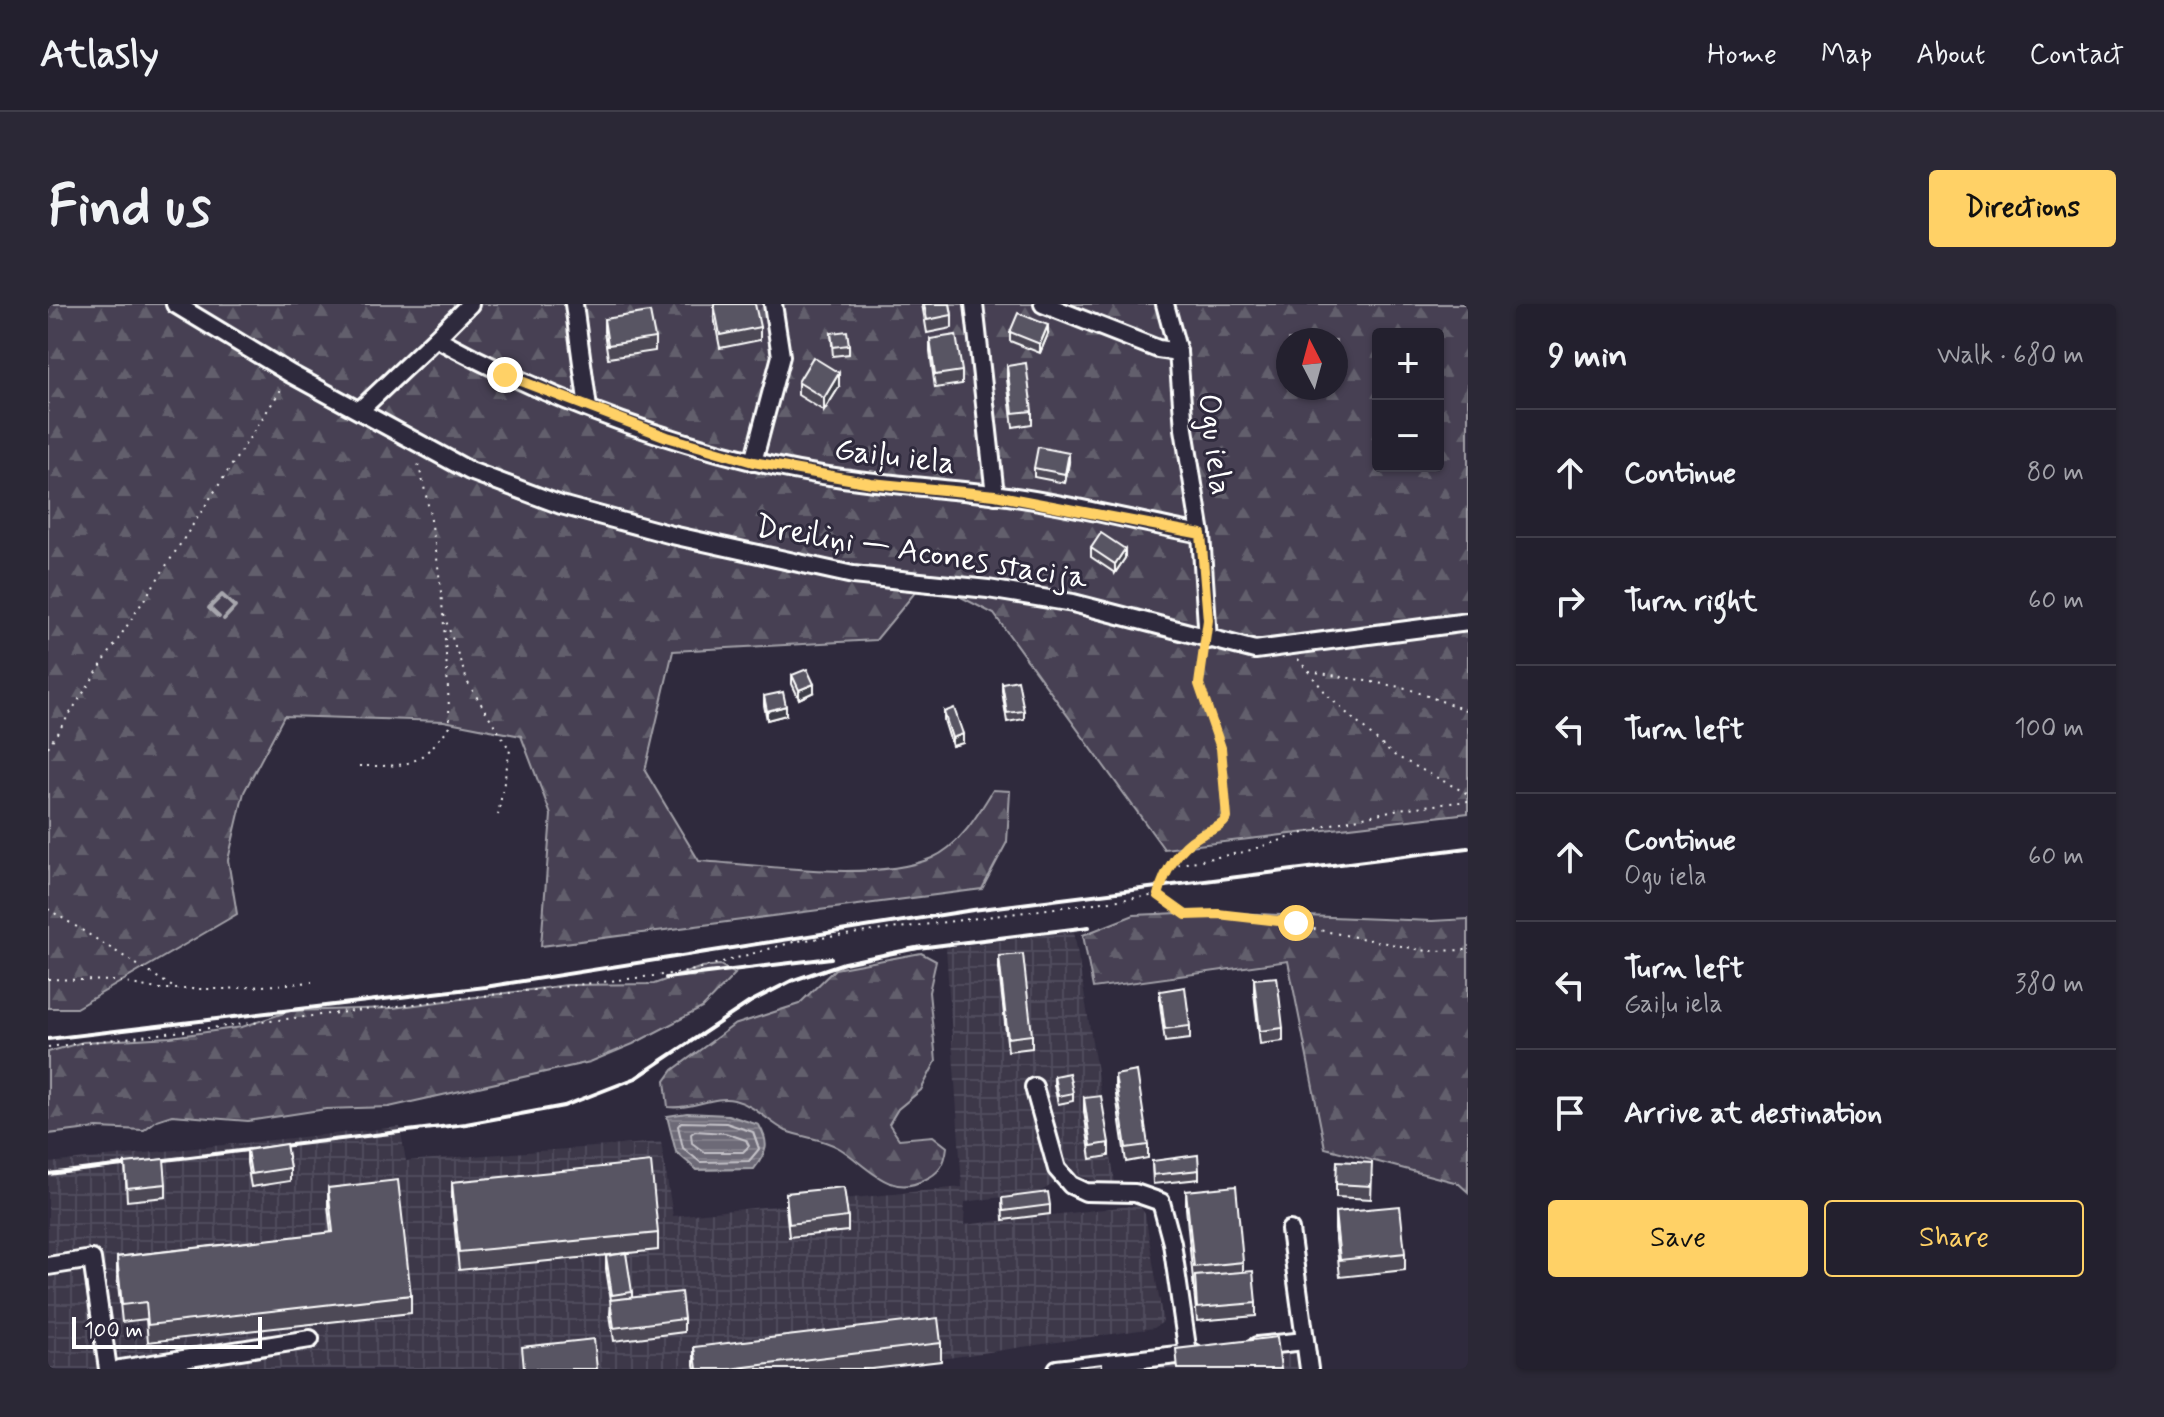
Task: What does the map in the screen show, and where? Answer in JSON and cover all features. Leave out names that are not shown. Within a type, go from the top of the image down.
[{"type":"street","name":"Dreiliņi — Acones stacija","points":[[175,304],[291,374],[470,471],[561,505],[672,535],[853,575],[988,589],[1073,603],[1255,650],[1289,648],[1468,622]]},
{"type":"street","points":[[360,410],[470,304]]},
{"type":"street","points":[[574,304],[588,408]]},
{"type":"street","points":[[753,462],[781,356],[773,304]]},
{"type":"street","points":[[974,304],[995,495]]},
{"type":"street","points":[[1043,304],[1158,349],[1178,352]]},
{"type":"street","name":"Ogu iela","points":[[1165,304],[1178,352],[1184,429],[1201,534],[1208,640]]},
{"type":"street","name":"Gaiļu iela","points":[[436,338],[505,375],[588,408],[667,437],[753,462],[871,483],[995,495],[1201,534]]},
{"type":"street","points":[[1034,1087],[1057,1169],[1071,1185],[1086,1192],[1135,1193],[1161,1202],[1172,1243],[1188,1354]]},
{"type":"street","points":[[1290,1230],[1309,1369]]},
{"type":"street","points":[[48,1266],[92,1259],[108,1369]]},
{"type":"street","points":[[120,1369],[310,1339]]},
{"type":"street","points":[[1246,1347],[1305,1341]]},
{"type":"street","points":[[1057,1369],[1217,1351]]},
{"type":"path","points":[[48,747],[291,374]]},
{"type":"path","points":[[359,766],[408,766],[431,750],[450,726],[431,508],[416,457],[417,443]]},
{"type":"path","points":[[442,610],[468,683],[510,750],[498,815]]},
{"type":"path","points":[[1158,895],[1169,866],[1189,843],[1227,818],[1221,748],[1199,684],[1208,640]]},
{"type":"path","points":[[1289,648],[1330,698],[1392,754],[1468,794]]},
{"type":"path","points":[[1308,671],[1406,688],[1468,711]]},
{"type":"path","points":[[1169,866],[1244,852],[1332,824],[1399,809],[1468,801]]},
{"type":"path","points":[[48,1047],[687,972],[797,941],[1158,895],[1186,915],[1252,917],[1427,951],[1468,951]]},
{"type":"path","points":[[48,909],[177,989]]},
{"type":"path","points":[[48,979],[116,981],[157,989],[312,982]]},
{"type":"shaded area","points":[[1074,931],[1116,1188],[1071,1173],[1040,1192],[965,1202],[964,1225],[1139,1205],[1145,1214],[1163,1322],[1154,1328],[872,1369],[48,1369],[48,1163],[400,1127],[406,1161],[661,1142],[673,1216],[962,1187],[946,948]]},
{"type":"shaded area","points":[[1296,1350],[1297,1369],[1121,1369]]},
{"type":"green space","points":[[48,304],[1468,304],[1468,813],[1164,849],[994,614],[926,579],[876,640],[673,651],[645,771],[699,861],[818,870],[880,870],[932,858],[960,838],[993,790],[1010,791],[1007,842],[982,889],[541,946],[551,815],[521,736],[444,721],[284,716],[244,792],[228,860],[237,914],[76,1008],[48,1008]]},
{"type":"green space","points":[[1202,912],[1432,921],[1468,919],[1468,1192],[1458,1183],[1325,1148],[1288,961],[1093,988],[1083,935],[1134,915]]},
{"type":"green space","points":[[921,953],[936,961],[929,992],[936,1061],[921,1090],[898,1109],[889,1124],[899,1139],[933,1136],[947,1147],[941,1167],[930,1177],[911,1185],[889,1182],[833,1145],[786,1131],[734,1100],[719,1099],[668,1107],[665,1081],[673,1070],[734,1025],[799,1004],[835,969]]},
{"type":"green space","points":[[720,965],[735,974],[702,1008],[633,1044],[590,1062],[389,1107],[326,1109],[248,1121],[172,1115],[157,1120],[144,1130],[97,1128],[48,1134],[48,1052],[83,1042],[171,1037],[242,1027],[290,1011],[393,1008],[567,985],[654,984],[702,967]]},
{"type":"water","points":[[687,1113],[728,1115],[759,1125],[766,1148],[762,1158],[754,1169],[697,1170],[676,1152],[667,1116]]},
{"type":"building","points":[[714,304],[755,304],[760,327],[720,335]]},
{"type":"building","points":[[924,304],[950,304],[952,315],[927,320]]},
{"type":"building","points":[[650,312],[655,338],[608,345],[604,319]]},
{"type":"building","points":[[1018,313],[1048,325],[1040,344],[1010,332]]},
{"type":"building","points":[[847,331],[849,345],[833,347],[831,333]]},
{"type":"building","points":[[956,335],[962,371],[935,375],[930,339]]},
{"type":"building","points":[[813,357],[839,373],[824,398],[798,382]]},
{"type":"building","points":[[1026,363],[1032,411],[1013,413],[1007,366]]},
{"type":"building","points":[[1038,447],[1069,453],[1065,474],[1034,468]]},
{"type":"building","points":[[1101,533],[1125,549],[1115,564],[1091,548]]},
{"type":"building","points":[[807,669],[814,684],[799,690],[792,675]]},
{"type":"building","points":[[1018,680],[1024,711],[1007,713],[1002,683]]},
{"type":"building","points":[[783,692],[786,706],[767,711],[764,696]]},
{"type":"building","points":[[954,708],[963,734],[952,738],[944,712]]},
{"type":"building","points":[[1023,954],[1032,1035],[1008,1038],[999,956]]},
{"type":"building","points":[[1277,977],[1283,1028],[1260,1031],[1254,979]]},
{"type":"building","points":[[1185,987],[1190,1026],[1165,1029],[1160,991]]},
{"type":"building","points":[[1137,1071],[1148,1145],[1126,1148],[1115,1075]]},
{"type":"building","points":[[1069,1073],[1073,1093],[1058,1096],[1054,1076]]},
{"type":"building","points":[[1101,1096],[1109,1143],[1091,1146],[1084,1098]]},
{"type":"building","points":[[286,1144],[290,1168],[251,1174],[247,1150]]},
{"type":"building","points":[[1198,1155],[1199,1170],[1153,1175],[1152,1161]]},
{"type":"building","points":[[164,1159],[166,1184],[127,1188],[125,1163]]},
{"type":"building","points":[[1337,1161],[1372,1163],[1371,1186],[1336,1184]]},
{"type":"building","points":[[651,1162],[658,1233],[459,1252],[452,1182]]},
{"type":"building","points":[[398,1180],[411,1295],[148,1325],[146,1302],[122,1305],[117,1257],[333,1232],[328,1188]]},
{"type":"building","points":[[1236,1186],[1243,1262],[1194,1267],[1186,1191]]},
{"type":"building","points":[[844,1187],[848,1217],[789,1224],[786,1193]]},
{"type":"building","points":[[1048,1192],[1050,1205],[1003,1211],[1002,1198]]},
{"type":"building","points":[[1400,1206],[1405,1253],[1340,1260],[1335,1212]]},
{"type":"building","points":[[626,1253],[632,1292],[612,1295],[606,1256]]},
{"type":"building","points":[[1253,1271],[1256,1303],[1197,1308],[1195,1276]]},
{"type":"building","points":[[681,1292],[684,1319],[614,1328],[610,1300]]},
{"type":"building","points":[[938,1318],[941,1343],[729,1369],[697,1369],[694,1347]]},
{"type":"building","points":[[1277,1337],[1281,1369],[1178,1369],[1176,1349]]},
{"type":"building","points":[[594,1339],[597,1369],[524,1369],[522,1347]]},
{"type":"building","points":[[1102,1364],[1102,1369],[1059,1369]]},
{"type":"waterway","points":[[219,617],[209,608],[222,595],[235,607],[224,619]]},
{"type":"railway","points":[[48,1039],[485,987],[973,910],[1468,848]]},
{"type":"railway","points":[[910,949],[1089,927]]},
{"type":"railway","points":[[48,1174],[466,1124],[564,1106],[636,1078],[750,1002],[791,981],[844,963],[922,947]]},
{"type":"railway","points":[[666,978],[831,958]]},
{"type":"route","points":[[505,375],[667,437],[753,462],[871,483],[995,495],[1201,534],[1208,640],[1199,684],[1221,748],[1227,818],[1224,823],[1189,843],[1177,856],[1169,866],[1158,895],[1186,915],[1218,914],[1296,923]]}]
